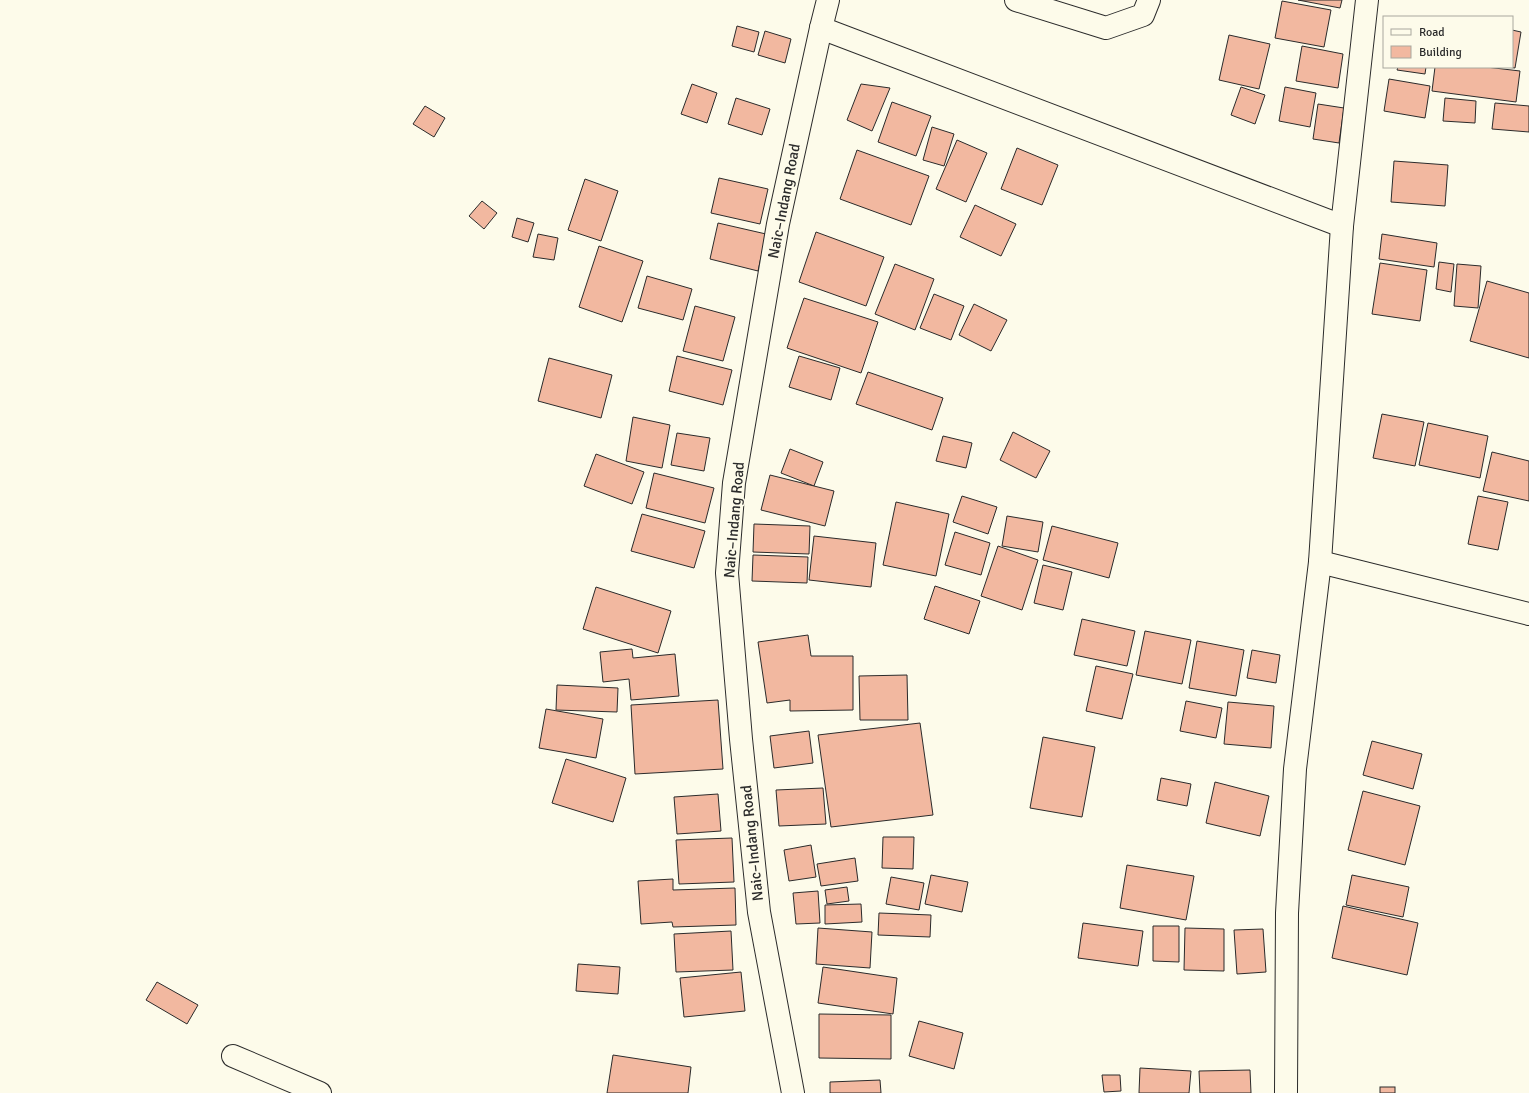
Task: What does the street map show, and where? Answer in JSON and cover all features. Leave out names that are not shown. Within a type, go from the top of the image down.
[{"type":"street","name":"Naic–Indang Road","points":[[793,1093],[759,912],[741,739],[727,573],[734,483],[776,240],[828,0]]},
{"type":"street","points":[[1016,0],[1106,28],[1143,15],[1149,0]]},
{"type":"street","points":[[1286,1093],[1287,913],[1295,769],[1320,562],[1342,226],[1368,0]]},
{"type":"street","points":[[821,28],[1342,226]]},
{"type":"street","points":[[1320,562],[1529,614]]},
{"type":"street","points":[[233,1056],[320,1093]]},
{"type":"building","points":[[1298,0],[1342,0],[1340,8]]},
{"type":"building","points":[[1282,1],[1331,10],[1324,47],[1275,38]]},
{"type":"building","points":[[737,26],[759,32],[754,52],[732,46]]},
{"type":"building","points":[[1513,30],[1521,32],[1515,68],[1513,68]]},
{"type":"building","points":[[765,31],[791,39],[785,63],[758,55]]},
{"type":"building","points":[[1229,35],[1270,44],[1259,89],[1219,80]]},
{"type":"building","points":[[1302,46],[1343,54],[1338,88],[1296,81]]},
{"type":"building","points":[[1398,68],[1426,68],[1425,74],[1397,70]]},
{"type":"building","points":[[1435,68],[1494,68],[1520,71],[1516,102],[1432,91]]},
{"type":"building","points":[[1389,79],[1430,86],[1425,118],[1384,111]]},
{"type":"building","points":[[692,84],[717,93],[707,123],[681,114]]},
{"type":"building","points":[[861,84],[890,88],[872,131],[847,120]]},
{"type":"building","points":[[1241,87],[1265,95],[1255,124],[1231,115]]},
{"type":"building","points":[[1285,87],[1316,93],[1310,127],[1279,121]]},
{"type":"building","points":[[736,98],[770,109],[762,135],[728,124]]},
{"type":"building","points":[[1445,98],[1476,101],[1475,123],[1443,121]]},
{"type":"building","points":[[892,102],[931,116],[916,156],[878,142]]},
{"type":"building","points":[[1495,103],[1529,106],[1529,132],[1492,129]]},
{"type":"building","points":[[1318,104],[1344,108],[1339,143],[1313,139]]},
{"type":"building","points":[[425,106],[445,118],[434,137],[413,124]]},
{"type":"building","points":[[932,127],[954,134],[944,166],[923,160]]},
{"type":"building","points":[[957,140],[987,153],[966,202],[936,189]]},
{"type":"building","points":[[1017,148],[1058,165],[1042,205],[1001,189]]},
{"type":"building","points":[[857,150],[929,176],[911,225],[840,199]]},
{"type":"building","points":[[1394,161],[1448,165],[1445,206],[1391,202]]},
{"type":"building","points":[[719,178],[768,189],[760,224],[711,213]]},
{"type":"building","points":[[585,179],[618,191],[601,241],[568,230]]},
{"type":"building","points":[[482,201],[497,213],[484,229],[469,216]]},
{"type":"building","points":[[975,205],[1016,224],[1001,256],[960,237]]},
{"type":"building","points":[[517,218],[534,223],[528,242],[512,237]]},
{"type":"building","points":[[718,223],[766,234],[758,271],[710,259]]},
{"type":"building","points":[[816,232],[884,257],[866,306],[799,282]]},
{"type":"building","points":[[538,234],[558,238],[554,260],[533,257]]},
{"type":"building","points":[[1382,234],[1437,243],[1434,267],[1379,259]]},
{"type":"building","points":[[599,246],[643,261],[622,322],[579,307]]},
{"type":"building","points":[[1439,262],[1454,264],[1451,292],[1436,289]]},
{"type":"building","points":[[1380,263],[1427,270],[1420,321],[1372,314]]},
{"type":"building","points":[[895,264],[934,279],[915,330],[875,314]]},
{"type":"building","points":[[1457,264],[1481,266],[1478,308],[1454,306]]},
{"type":"building","points":[[647,276],[692,289],[683,320],[638,308]]},
{"type":"building","points":[[1487,281],[1529,293],[1529,358],[1470,341]]},
{"type":"building","points":[[934,294],[964,306],[951,340],[920,328]]},
{"type":"building","points":[[804,298],[878,322],[861,373],[787,348]]},
{"type":"building","points":[[974,304],[1007,320],[991,351],[959,335]]},
{"type":"building","points":[[695,306],[735,317],[723,361],[683,351]]},
{"type":"building","points":[[677,356],[732,370],[723,405],[669,391]]},
{"type":"building","points":[[799,356],[840,368],[831,400],[789,387]]},
{"type":"building","points":[[549,358],[612,375],[601,418],[538,401]]},
{"type":"building","points":[[868,372],[943,398],[932,430],[856,404]]},
{"type":"building","points":[[1382,414],[1424,422],[1415,466],[1373,458]]},
{"type":"building","points":[[633,417],[670,425],[662,468],[626,461]]},
{"type":"building","points":[[1428,423],[1488,436],[1480,478],[1419,465]]},
{"type":"building","points":[[1013,432],[1050,451],[1036,478],[1000,460]]},
{"type":"building","points":[[677,433],[710,438],[704,471],[671,465]]},
{"type":"building","points":[[943,436],[972,443],[966,468],[936,461]]},
{"type":"building","points":[[790,449],[823,462],[814,486],[781,473]]},
{"type":"building","points":[[1492,452],[1529,461],[1529,501],[1483,491]]},
{"type":"building","points":[[596,454],[644,472],[632,504],[584,486]]},
{"type":"building","points":[[654,473],[714,488],[705,523],[646,508]]},
{"type":"building","points":[[770,475],[834,491],[825,526],[761,510]]},
{"type":"building","points":[[962,496],[997,507],[988,534],[953,522]]},
{"type":"building","points":[[1478,496],[1508,502],[1498,550],[1468,544]]},
{"type":"building","points":[[896,502],[949,514],[936,576],[883,565]]},
{"type":"building","points":[[642,514],[705,531],[694,568],[631,551]]},
{"type":"building","points":[[1007,516],[1043,522],[1038,552],[1002,546]]},
{"type":"building","points":[[754,524],[810,526],[809,554],[753,552]]},
{"type":"building","points":[[1052,526],[1118,543],[1109,578],[1043,560]]},
{"type":"building","points":[[955,532],[990,543],[981,575],[945,565]]},
{"type":"building","points":[[814,536],[876,543],[871,587],[809,580]]},
{"type":"building","points":[[998,546],[1038,560],[1022,610],[981,596]]},
{"type":"building","points":[[753,555],[808,557],[807,583],[752,581]]},
{"type":"building","points":[[1043,565],[1072,572],[1063,610],[1034,603]]},
{"type":"building","points":[[935,586],[980,601],[969,634],[924,619]]},
{"type":"building","points":[[596,587],[671,611],[658,653],[583,629]]},
{"type":"building","points":[[1082,619],[1135,631],[1127,666],[1074,655]]},
{"type":"building","points":[[1145,631],[1191,640],[1182,684],[1136,675]]},
{"type":"building","points":[[808,635],[811,656],[853,656],[853,710],[790,711],[790,700],[767,703],[758,642]]},
{"type":"building","points":[[1197,641],[1244,650],[1236,696],[1189,688]]},
{"type":"building","points":[[632,649],[633,658],[675,654],[679,696],[631,700],[629,679],[603,682],[600,652]]},
{"type":"building","points":[[1252,650],[1280,655],[1276,683],[1247,678]]},
{"type":"building","points":[[1096,666],[1133,674],[1122,719],[1086,711]]},
{"type":"building","points":[[907,675],[908,720],[860,720],[859,676]]},
{"type":"building","points":[[557,685],[618,688],[617,712],[556,710]]},
{"type":"building","points":[[718,700],[723,769],[635,774],[631,705]]},
{"type":"building","points":[[1186,701],[1222,708],[1216,738],[1180,731]]},
{"type":"building","points":[[1228,702],[1274,706],[1271,748],[1224,744]]},
{"type":"building","points":[[546,709],[603,719],[596,758],[539,748]]},
{"type":"building","points":[[920,723],[933,815],[831,827],[818,735]]},
{"type":"building","points":[[809,731],[813,763],[774,768],[770,736]]},
{"type":"building","points":[[1043,737],[1095,747],[1082,817],[1030,808]]},
{"type":"building","points":[[1372,741],[1422,754],[1413,789],[1363,775]]},
{"type":"building","points":[[566,759],[626,778],[613,822],[552,803]]},
{"type":"building","points":[[1161,778],[1191,784],[1187,806],[1157,800]]},
{"type":"building","points":[[1215,782],[1269,796],[1260,836],[1206,823]]},
{"type":"building","points":[[823,788],[826,824],[779,826],[776,790]]},
{"type":"building","points":[[1363,791],[1420,806],[1405,865],[1348,850]]},
{"type":"building","points":[[718,794],[721,831],[677,834],[674,797]]},
{"type":"building","points":[[883,837],[914,837],[913,869],[882,868]]},
{"type":"building","points":[[732,838],[734,882],[679,884],[676,840]]},
{"type":"building","points":[[811,845],[816,877],[789,881],[784,850]]},
{"type":"building","points":[[855,858],[858,881],[821,886],[817,864]]},
{"type":"building","points":[[1127,865],[1194,876],[1186,920],[1120,908]]},
{"type":"building","points":[[931,875],[968,882],[962,912],[925,904]]},
{"type":"building","points":[[1352,875],[1409,887],[1403,917],[1346,905]]},
{"type":"building","points":[[891,877],[924,883],[919,910],[886,904]]},
{"type":"building","points":[[673,879],[673,890],[735,888],[736,925],[673,927],[672,922],[641,924],[638,881]]},
{"type":"building","points":[[847,887],[849,901],[827,904],[825,890]]},
{"type":"building","points":[[818,891],[820,923],[796,924],[793,893]]},
{"type":"building","points":[[861,904],[862,922],[825,924],[825,905]]},
{"type":"building","points":[[1343,906],[1418,923],[1407,975],[1332,958]]},
{"type":"building","points":[[879,913],[931,915],[930,937],[878,935]]},
{"type":"building","points":[[1083,923],[1143,931],[1138,966],[1078,958]]},
{"type":"building","points":[[1153,926],[1179,926],[1179,962],[1153,961]]},
{"type":"building","points":[[818,928],[872,932],[870,968],[816,964]]},
{"type":"building","points":[[1185,928],[1224,929],[1224,971],[1184,970]]},
{"type":"building","points":[[1263,929],[1266,972],[1237,974],[1234,930]]},
{"type":"building","points":[[731,931],[733,970],[676,972],[674,934]]},
{"type":"building","points":[[578,964],[620,967],[618,994],[576,991]]},
{"type":"building","points":[[823,967],[897,978],[893,1014],[818,1003]]},
{"type":"building","points":[[741,972],[745,1011],[684,1017],[680,978]]},
{"type":"building","points":[[157,982],[198,1005],[187,1024],[146,1000]]},
{"type":"building","points":[[819,1014],[891,1015],[891,1059],[819,1058]]},
{"type":"building","points":[[919,1021],[963,1033],[954,1069],[909,1056]]},
{"type":"building","points":[[613,1055],[691,1067],[688,1093],[607,1093]]},
{"type":"building","points":[[1140,1068],[1191,1071],[1189,1093],[1139,1093]]},
{"type":"building","points":[[1250,1070],[1251,1093],[1200,1093],[1199,1071]]},
{"type":"building","points":[[1102,1075],[1120,1075],[1121,1091],[1104,1092]]},
{"type":"building","points":[[880,1080],[881,1093],[830,1093],[830,1082]]},
{"type":"building","points":[[1380,1087],[1395,1087],[1395,1093],[1380,1093]]}]
